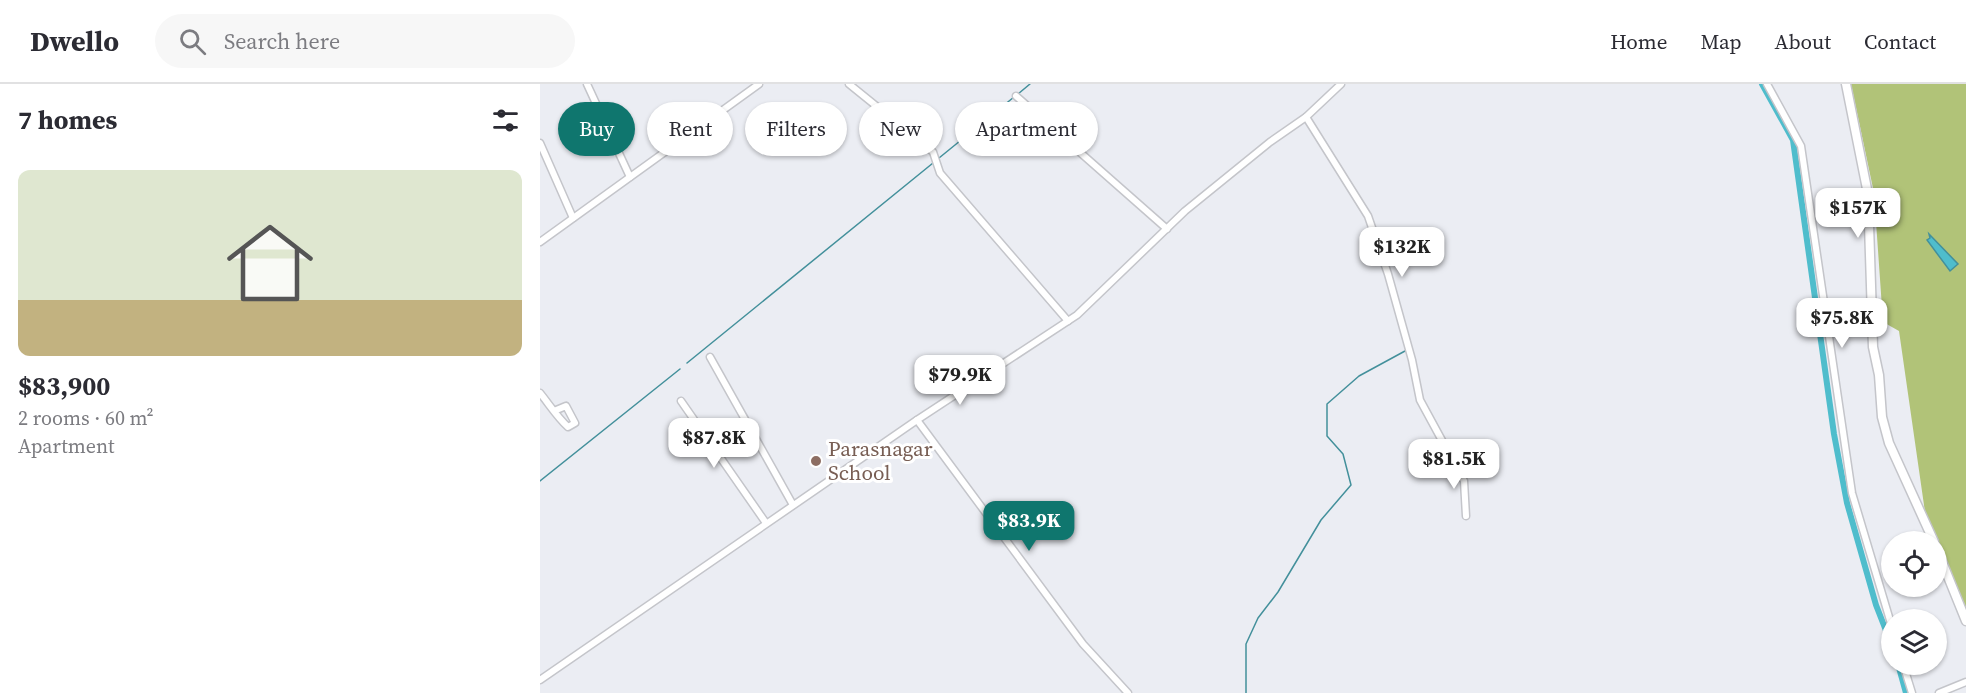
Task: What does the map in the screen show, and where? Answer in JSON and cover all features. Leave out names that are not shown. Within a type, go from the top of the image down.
[{"type":"main road","points":[[1846,84],[1868,194],[1873,347],[1879,375],[1882,417],[1889,443],[1929,531]]},
{"type":"main road","points":[[1947,574],[1966,621]]},
{"type":"street","points":[[587,84],[630,177]]},
{"type":"street","points":[[540,242],[759,84]]},
{"type":"street","points":[[849,84],[933,152],[940,173],[1068,321]]},
{"type":"street","points":[[540,680],[917,420],[1068,321],[1167,229],[1270,142],[1305,117],[1341,84]]},
{"type":"street","points":[[1767,84],[1801,146],[1852,493],[1887,609]]},
{"type":"street","points":[[1016,96],[1167,229]]},
{"type":"street","points":[[1305,117],[1368,216],[1388,274],[1412,360],[1420,400],[1466,485],[1466,516]]},
{"type":"street","points":[[540,143],[573,218]]},
{"type":"street","points":[[710,357],[792,506]]},
{"type":"street","points":[[540,393],[554,411]]},
{"type":"street","points":[[681,401],[766,524]]},
{"type":"street","points":[[917,420],[1083,644],[1128,693]]},
{"type":"street","points":[[1906,675],[1912,693]]},
{"type":"street","points":[[1939,693],[1966,682]]},
{"type":"green space","points":[[1851,84],[1966,84],[1966,610],[1947,567],[1947,531],[1931,531],[1926,519],[1899,331],[1883,322],[1874,193]]},
{"type":"water","points":[[1929,234],[1958,264],[1950,271],[1927,240],[1930,238]]},
{"type":"waterway","points":[[1018,94],[1030,84]]},
{"type":"waterway","points":[[1762,84],[1793,140],[1834,434],[1847,503],[1881,618]]},
{"type":"waterway","points":[[939,158],[1014,97]]},
{"type":"waterway","points":[[687,363],[933,163]]},
{"type":"waterway","points":[[1246,693],[1246,644],[1258,618],[1278,592],[1321,520],[1351,485],[1343,454],[1327,436],[1327,404],[1359,376],[1405,351]]},
{"type":"waterway","points":[[540,481],[680,369]]},
{"type":"waterway","points":[[1901,675],[1906,693]]},
{"type":"place","name":"Parasnagar School","points":[[816,461]]}]
